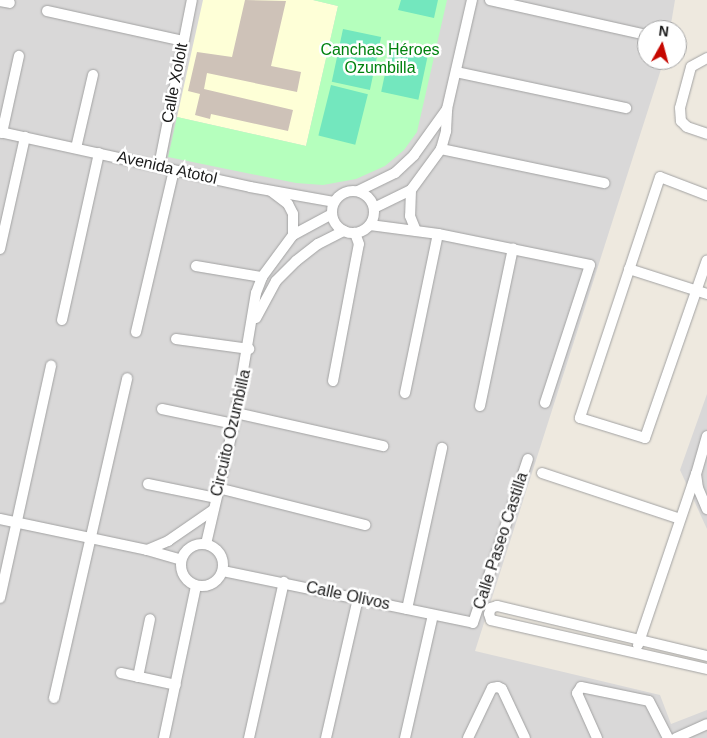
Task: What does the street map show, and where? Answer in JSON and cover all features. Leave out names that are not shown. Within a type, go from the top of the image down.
[{"type":"street","name":"Calle Xololt","points":[[159,166],[192,0]]},
{"type":"street","points":[[374,208],[411,190],[441,149],[447,109],[472,0]]},
{"type":"street","points":[[490,0],[637,33]]},
{"type":"street","points":[[48,11],[183,41]]},
{"type":"street","points":[[1,132],[19,56]]},
{"type":"street","points":[[707,58],[699,60],[692,67],[680,108],[681,121],[688,127],[707,134]]},
{"type":"street","points":[[456,72],[626,108]]},
{"type":"street","points":[[76,148],[93,76]]},
{"type":"street","points":[[447,109],[414,155],[395,173],[358,191],[348,191],[334,202],[332,214],[335,224],[344,231],[355,233],[370,225],[438,234],[590,265],[545,403]]},
{"type":"street","name":"Avenida Atotol","points":[[1,132],[174,170],[334,202]]},
{"type":"street","points":[[0,249],[25,137]]},
{"type":"street","points":[[441,149],[604,183]]},
{"type":"street","points":[[62,320],[99,153]]},
{"type":"street","points":[[136,332],[174,170]]},
{"type":"street","points":[[707,195],[660,177],[580,418],[645,438],[702,292],[707,260]]},
{"type":"street","points":[[270,190],[288,204],[293,214],[293,235]]},
{"type":"street","points":[[411,190],[410,216],[416,231]]},
{"type":"street","points":[[358,191],[369,197],[374,208],[370,225]]},
{"type":"street","name":"Circuito Ozumbilla","points":[[206,544],[234,424],[254,321],[256,293],[262,277],[293,235],[332,214]]},
{"type":"street","name":"Circuito Ozumbilla","points":[[254,321],[276,281],[296,261],[318,244],[344,231]]},
{"type":"street","points":[[333,381],[359,244],[355,233]]},
{"type":"street","points":[[405,393],[438,234]]},
{"type":"street","points":[[480,406],[513,248]]},
{"type":"street","points":[[196,266],[262,277]]},
{"type":"street","points":[[629,269],[702,292]]},
{"type":"street","points":[[176,339],[249,349]]},
{"type":"street","points":[[0,598],[51,366]]},
{"type":"street","points":[[54,698],[127,378]]},
{"type":"street","points":[[162,409],[234,424]]},
{"type":"street","points":[[236,413],[383,446]]},
{"type":"street","points":[[636,653],[639,639],[696,474],[707,436]]},
{"type":"street","points":[[407,609],[442,448]]},
{"type":"street","name":"Calle Paseo Castilla","points":[[473,623],[528,458]]},
{"type":"street","points":[[542,473],[680,519]]},
{"type":"street","points":[[696,474],[698,488],[707,509]]},
{"type":"street","points":[[148,484],[217,493],[365,525]]},
{"type":"street","points":[[147,550],[168,541],[213,510]]},
{"type":"street","points":[[0,519],[147,550],[181,560]]},
{"type":"street","points":[[206,544],[216,549],[222,559],[223,571],[217,580],[207,586],[196,586],[186,580],[181,571],[181,560],[186,551],[195,545],[206,544]]},
{"type":"street","name":"Calle Olivos","points":[[223,571],[284,582],[473,623]]},
{"type":"street","points":[[249,738],[284,582]]},
{"type":"street","points":[[164,738],[196,586]]},
{"type":"street","points":[[326,738],[358,598]]},
{"type":"street","points":[[707,656],[497,606],[491,608],[489,614],[491,620],[707,669]]},
{"type":"street","points":[[404,738],[433,615]]},
{"type":"street","points":[[138,677],[150,619]]},
{"type":"street","points":[[121,673],[176,684]]},
{"type":"street","points":[[468,738],[492,688],[498,686],[502,690],[526,738]]},
{"type":"street","points":[[597,738],[577,693],[581,687],[649,701],[668,738]]},
{"type":"street","points":[[676,738],[707,724]]},
{"type":"shaded area","points":[[0,0],[675,0],[672,20],[637,20],[637,70],[661,70],[475,651],[660,695],[671,724],[707,710],[707,738],[0,738]]},
{"type":"shaded area","points":[[203,0],[313,0],[338,6],[306,146],[177,117]]},
{"type":"shaded area","points":[[707,394],[707,529],[680,470]]},
{"type":"green space","name":"Canchas Héroes Ozumbilla","points":[[313,0],[447,0],[417,132],[404,150],[385,166],[356,179],[323,185],[296,183],[168,157],[177,117],[306,146],[338,6]]},
{"type":"green space","points":[[401,0],[438,0],[434,18],[398,10]]},
{"type":"green space","points":[[343,29],[381,37],[370,90],[332,82]]},
{"type":"green space","points":[[392,41],[429,49],[418,100],[381,92]]},
{"type":"green space","points":[[331,85],[368,94],[355,145],[318,135]]},
{"type":"building","points":[[245,0],[286,1],[271,66],[301,72],[297,92],[207,73],[204,89],[293,110],[288,131],[211,114],[210,119],[195,115],[200,94],[188,91],[197,52],[232,57]]}]
